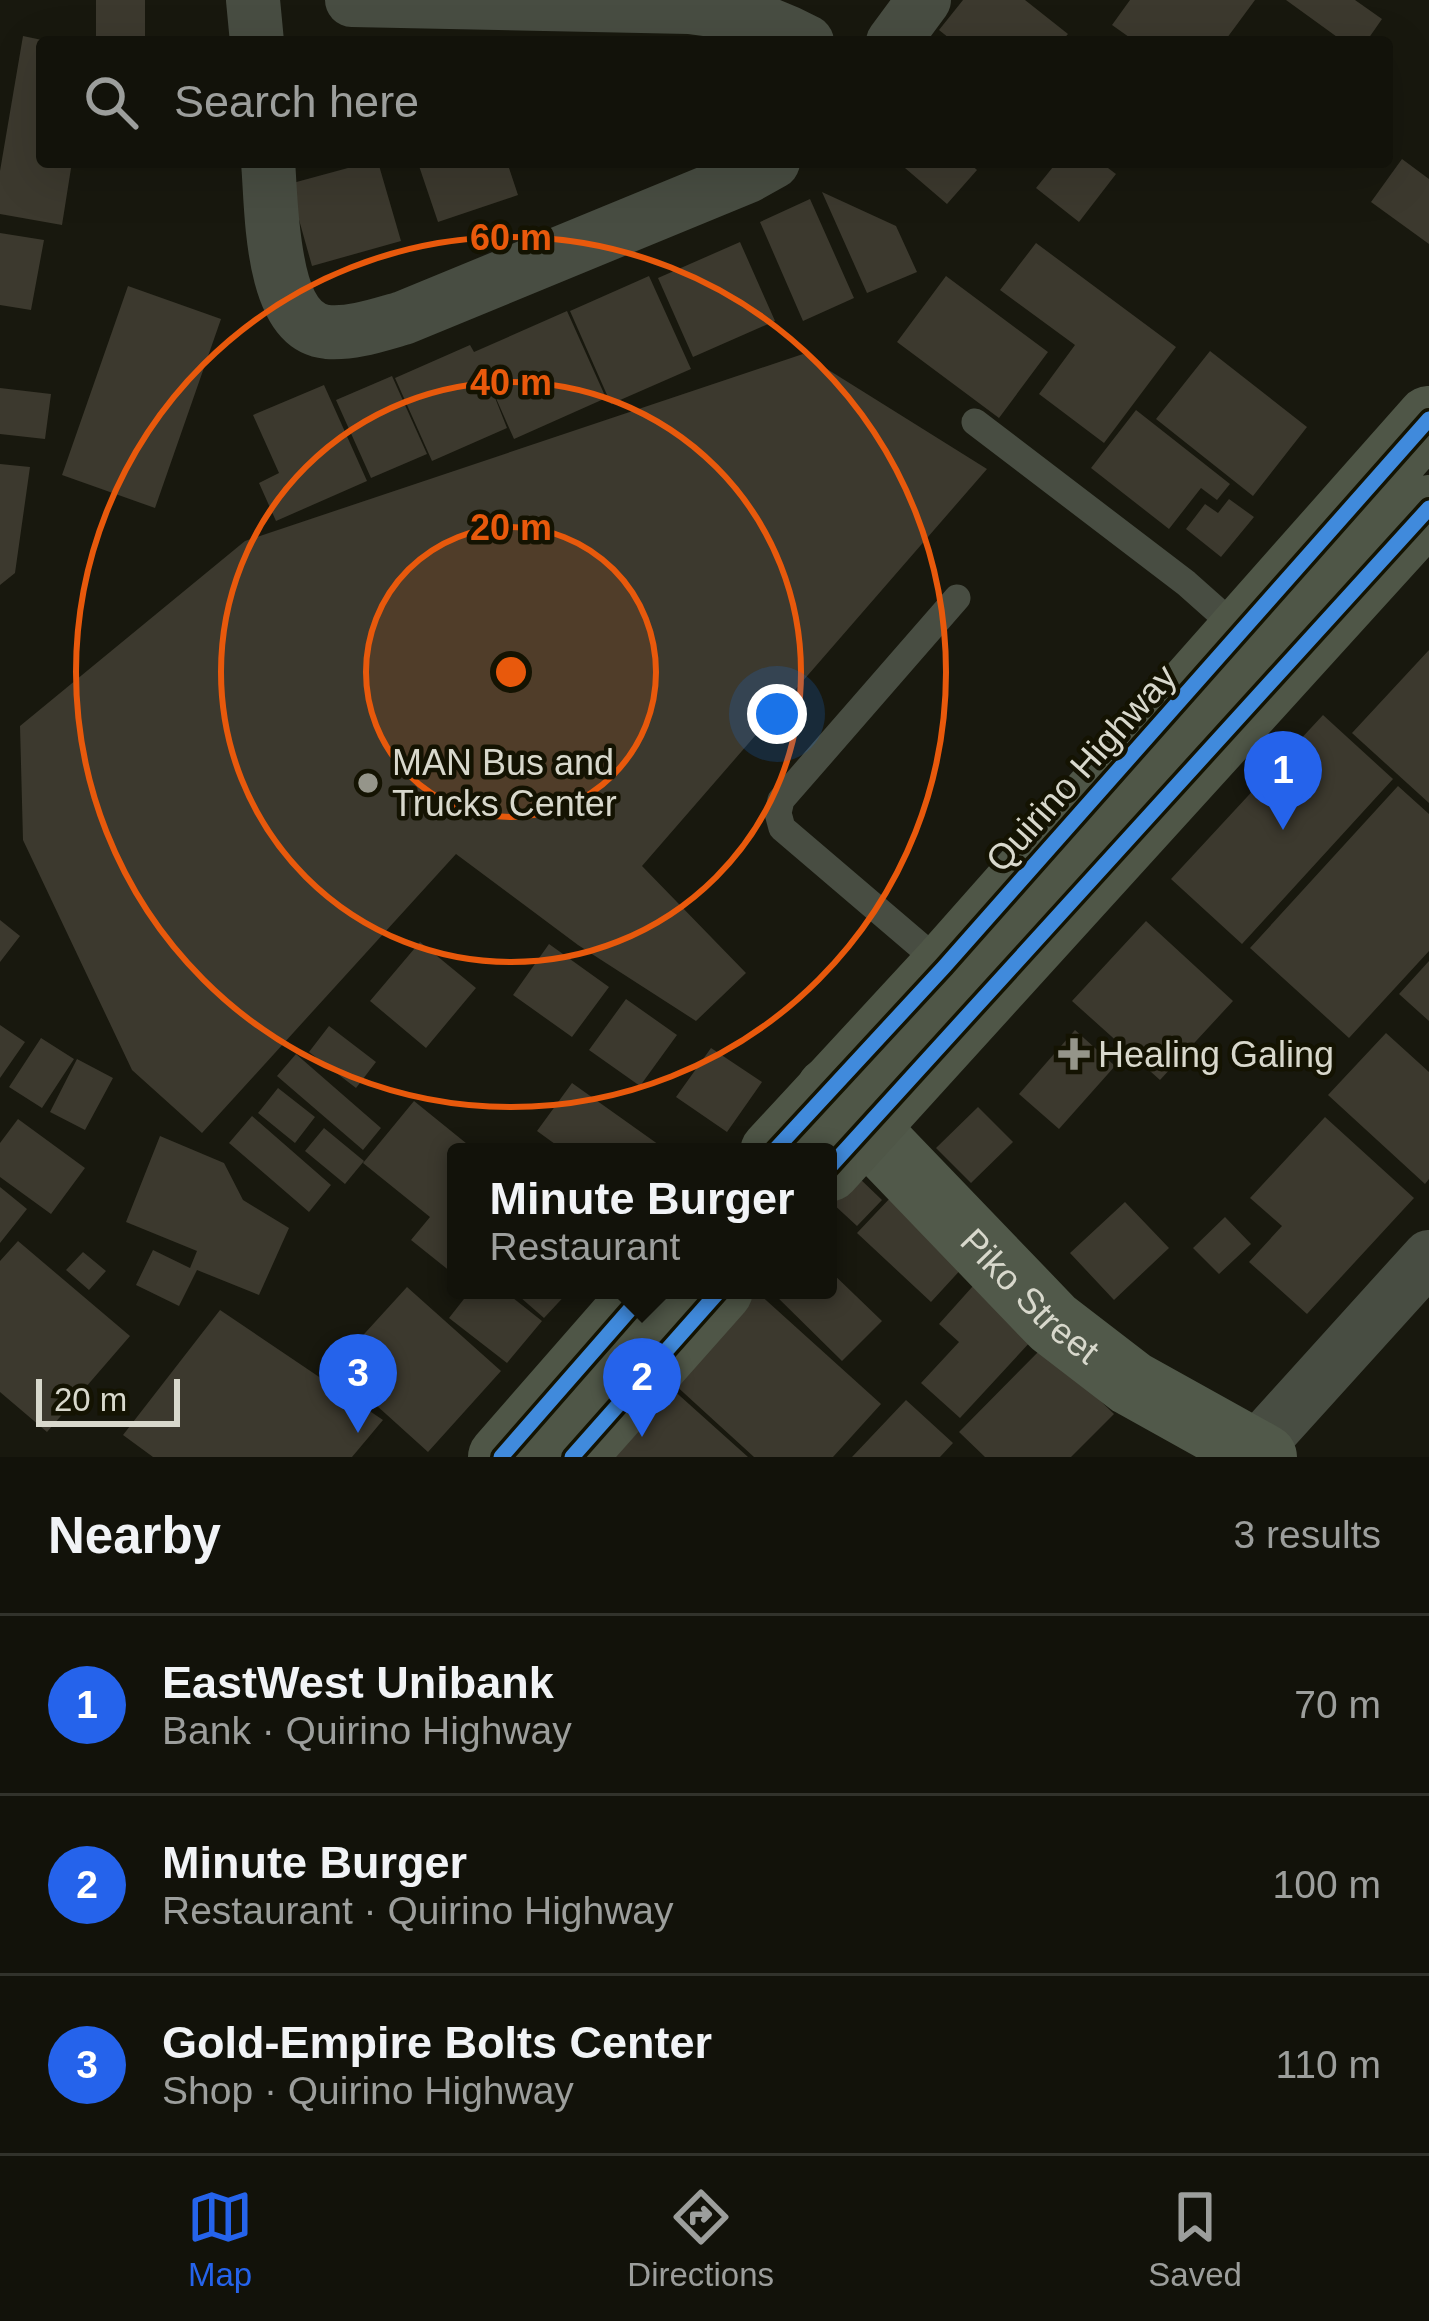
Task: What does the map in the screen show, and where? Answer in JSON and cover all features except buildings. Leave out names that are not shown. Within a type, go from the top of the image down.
[{"type":"main road","points":[[799,1143],[840,1129],[962,983],[1262,651],[1429,419]]},
{"type":"main road","points":[[1262,651],[1429,508]]},
{"type":"main road","points":[[501,1457],[639,1299]]},
{"type":"main road","points":[[572,1457],[712,1299]]},
{"type":"street","points":[[254,0],[257,36]]},
{"type":"street","points":[[352,0],[688,8],[733,12],[796,36]]},
{"type":"street","points":[[897,36],[924,0]]},
{"type":"street","points":[[269,168],[278,264],[286,293],[301,320],[322,332],[356,331],[403,318],[762,168]]},
{"type":"street","name":"Piko Street","points":[[840,1129],[1053,1323],[1131,1383],[1255,1455]]},
{"type":"street","points":[[1255,1455],[1429,1257]]},
{"type":"lane","points":[[975,422],[1186,583],[1262,651]]},
{"type":"lane","points":[[957,598],[781,800],[778,814],[782,828],[962,983]]},
{"type":"cycle path","name":"Quirino Highway","points":[[781,1143],[944,967],[1429,419]]},
{"type":"cycle path","points":[[837,1159],[1429,508]]},
{"type":"cycle path","points":[[501,1457],[639,1299]]},
{"type":"cycle path","points":[[572,1457],[712,1299]]},
{"type":"place","name":"MAN Bus and Trucks Center","points":[[368,783]]},
{"type":"place","name":"EastWest Unibank","points":[[1283,830]]},
{"type":"place","name":"Healing Galing","points":[[1074,1054]]},
{"type":"place","name":"Gold-Empire Bolts Center","points":[[358,1433]]},
{"type":"place","name":"Minute Burger","points":[[642,1437]]}]
